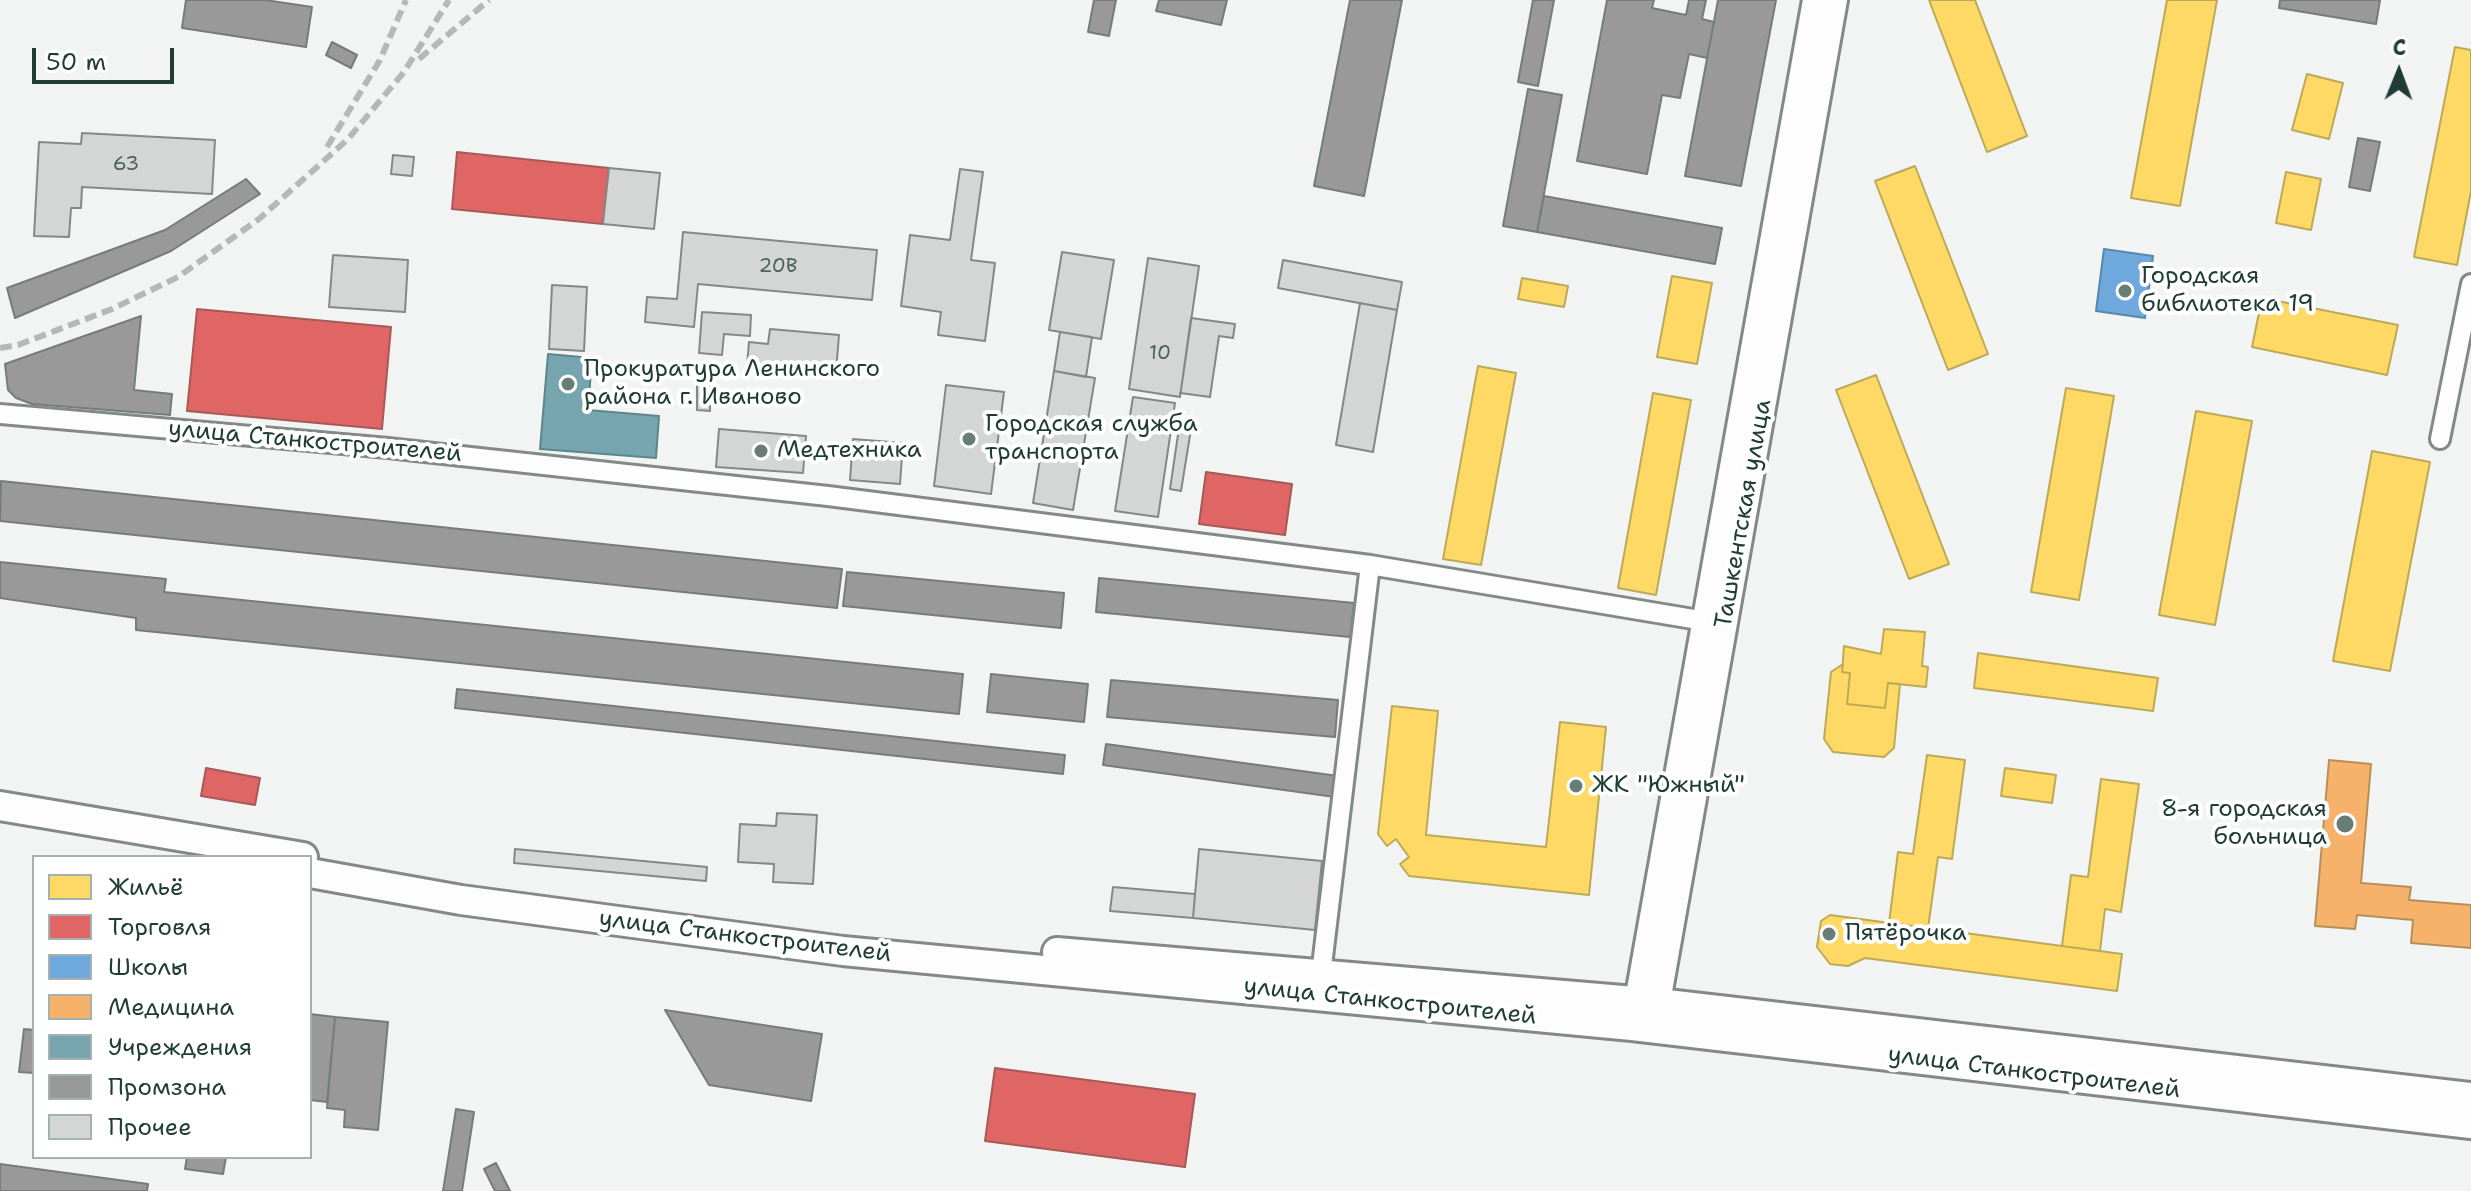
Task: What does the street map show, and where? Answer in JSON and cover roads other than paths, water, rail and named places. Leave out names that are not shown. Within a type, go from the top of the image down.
[{"type":"main road","name":"Ташкентская улица","points":[[1789,204],[1815,0]]},
{"type":"main road","name":"Ташкентская улица","points":[[1645,1015],[1789,204],[1835,0]]},
{"type":"main road","points":[[0,806],[291,855]]},
{"type":"main road","points":[[0,819],[212,855]]},
{"type":"main road","name":"улица Станкостроителей","points":[[312,858],[462,885],[846,933],[1321,974],[2471,1124]]},
{"type":"main road","name":"улица Станкостроителей","points":[[312,873],[461,900],[843,951],[1645,1015],[2471,1097]]},
{"type":"street","points":[[2440,439],[2471,284]]},
{"type":"street","name":"улица Станкостроителей","points":[[0,414],[376,447],[800,493],[1370,565],[1715,622]]},
{"type":"street","points":[[1321,974],[1370,565]]},
{"type":"railway","points":[[327,147],[380,60],[406,0]]},
{"type":"railway","points":[[0,348],[18,345],[112,309],[178,277],[259,219],[348,139],[404,72],[449,0]]},
{"type":"railway","points":[[419,59],[489,0]]},
{"type":"place","name":"Городская библиотека 19","points":[[2125,291]]},
{"type":"place","name":"Прокуратура Ленинского района г. Иваново","points":[[568,384]]},
{"type":"place","name":"Городская служба транспорта","points":[[969,439]]},
{"type":"place","name":"Медтехника","points":[[761,451]]},
{"type":"place","name":"ЖК \"Южный\"","points":[[1576,786]]},
{"type":"place","name":"8-я городская больница","points":[[2345,824]]},
{"type":"place","name":"Пятёрочка","points":[[1829,934]]}]
